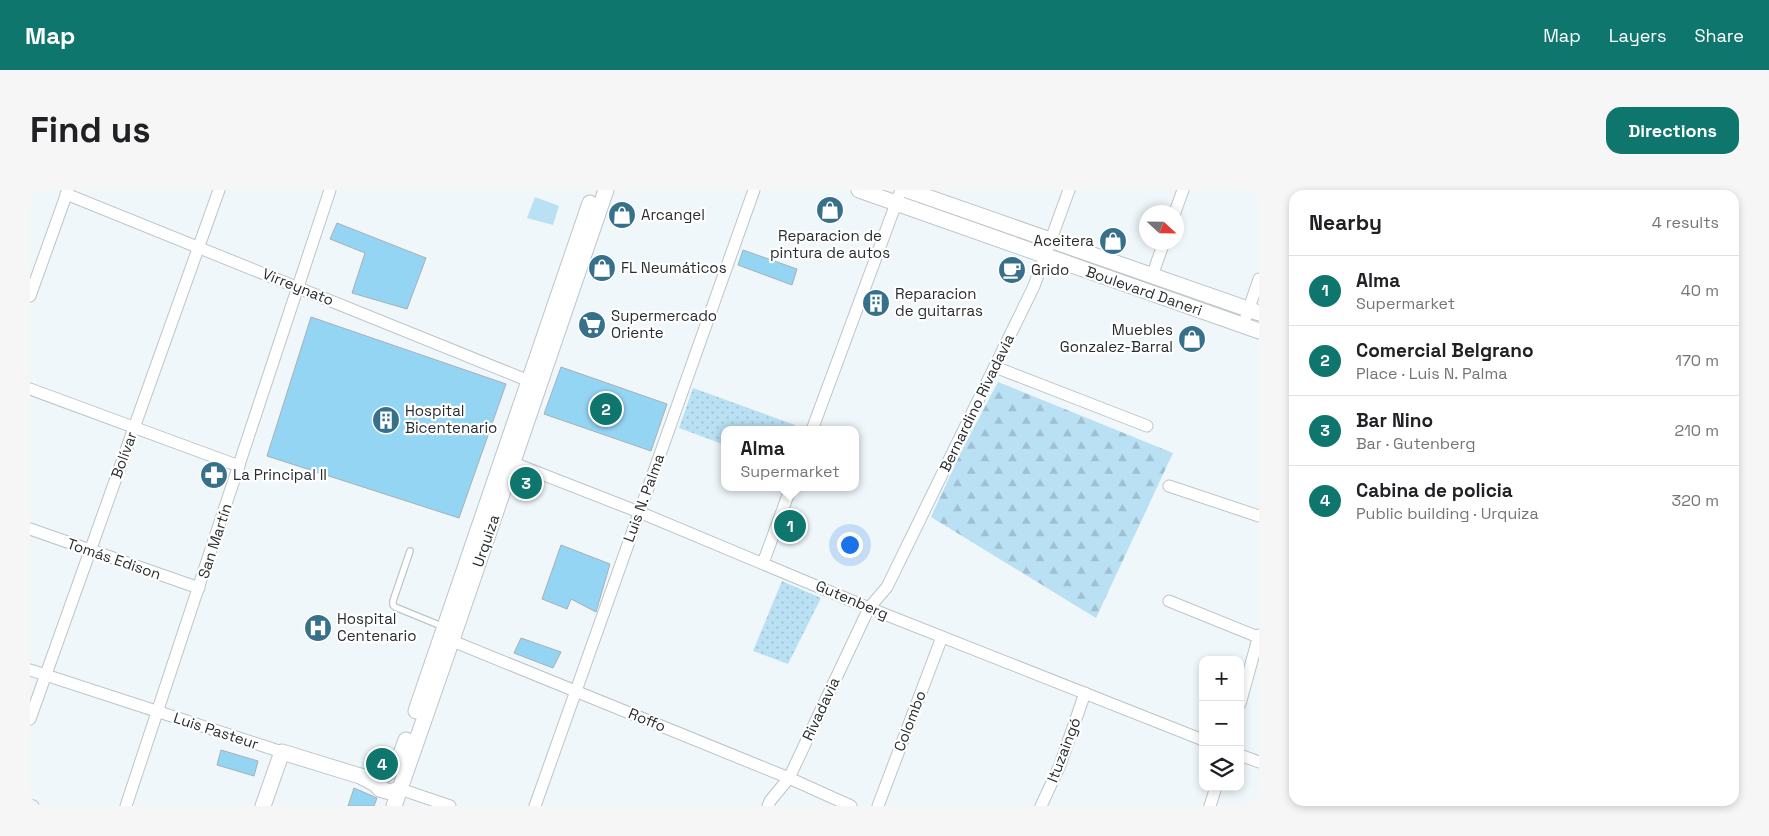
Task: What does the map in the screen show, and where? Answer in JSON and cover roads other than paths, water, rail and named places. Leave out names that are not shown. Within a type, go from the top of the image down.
[{"type":"main road","name":"Urquiza","points":[[508,460],[529,381],[595,190]]},
{"type":"main road","name":"Urquiza","points":[[394,806],[448,634],[508,460],[606,190]]},
{"type":"main road","name":"Boulevard Daneri","points":[[859,190],[899,197],[1046,256],[1259,332]]},
{"type":"main road","name":"Boulevard Daneri","points":[[907,190],[1254,312]]},
{"type":"main road","points":[[1176,302],[1182,286]]},
{"type":"main road","name":"Urquiza","points":[[360,776],[379,778],[392,770],[401,756],[448,634]]},
{"type":"main road","points":[[263,806],[282,752]]},
{"type":"main road","name":"Luis Pasteur","points":[[282,752],[360,776],[380,789],[390,792],[400,789]]},
{"type":"street","name":"Bolívar","points":[[30,719],[219,190]]},
{"type":"street","name":"San Martín","points":[[126,806],[330,190]]},
{"type":"street","name":"Luis N. Palma","points":[[535,806],[754,190]]},
{"type":"street","name":"Bernardino Rivadavia","points":[[869,608],[887,587],[1034,286],[1069,190]]},
{"type":"street","points":[[1178,205],[1183,190]]},
{"type":"street","name":"Virreynato","points":[[67,192],[198,248],[529,381]]},
{"type":"street","points":[[30,296],[34,271],[67,192]]},
{"type":"street","points":[[813,426],[899,197]]},
{"type":"street","points":[[1152,276],[1161,250]]},
{"type":"street","points":[[1243,326],[1254,312],[1259,278]]},
{"type":"street","points":[[995,367],[1147,426]]},
{"type":"street","points":[[30,389],[239,466]]},
{"type":"street","name":"Gutenberg","points":[[508,460],[639,512],[869,608],[1199,738]]},
{"type":"street","points":[[1169,486],[1259,516]]},
{"type":"street","points":[[763,563],[790,491]]},
{"type":"street","name":"Tomás Edison","points":[[30,530],[199,588]]},
{"type":"street","points":[[1169,601],[1259,636],[1241,701]]},
{"type":"street","name":"Rivadavia","points":[[768,806],[789,778],[869,608]]},
{"type":"street","name":"Roffo","points":[[448,634],[576,691],[789,778],[852,806]]},
{"type":"street","name":"Colombo","points":[[878,806],[942,637]]},
{"type":"street","name":"Luis Pasteur","points":[[30,670],[282,752]]},
{"type":"street","name":"Ituzaingó","points":[[1041,806],[1060,765],[1085,693]]},
{"type":"street","points":[[1244,756],[1259,762]]},
{"type":"street","points":[[400,789],[450,806]]},
{"type":"street","points":[[1210,806],[1215,791]]},
{"type":"lane","points":[[410,551],[392,601],[393,605],[448,634]]},
{"type":"place","name":"Reparacion de pintura de autos","points":[[830,210]]},
{"type":"place","name":"Arcangel","points":[[622,215]]},
{"type":"place","name":"Aceitera","points":[[1113,241]]},
{"type":"place","name":"FL Neumáticos","points":[[602,268]]},
{"type":"place","name":"Grido","points":[[1012,270]]},
{"type":"place","name":"Reparacion de guitarras","points":[[876,303]]},
{"type":"place","name":"Supermercado Oriente","points":[[592,325]]},
{"type":"place","name":"Muebles Gonzalez-Barral","points":[[1192,339]]},
{"type":"place","name":"Comercial Belgrano","points":[[606,409]]},
{"type":"place","name":"Hospital Bicentenario","points":[[386,420]]},
{"type":"place","name":"La Principal II","points":[[214,475]]},
{"type":"place","name":"Bar Nino","points":[[526,483]]},
{"type":"place","name":"Alma","points":[[790,526]]},
{"type":"place","name":"Hospital Centenario","points":[[318,628]]},
{"type":"place","name":"Cabina de policia","points":[[382,764]]}]
